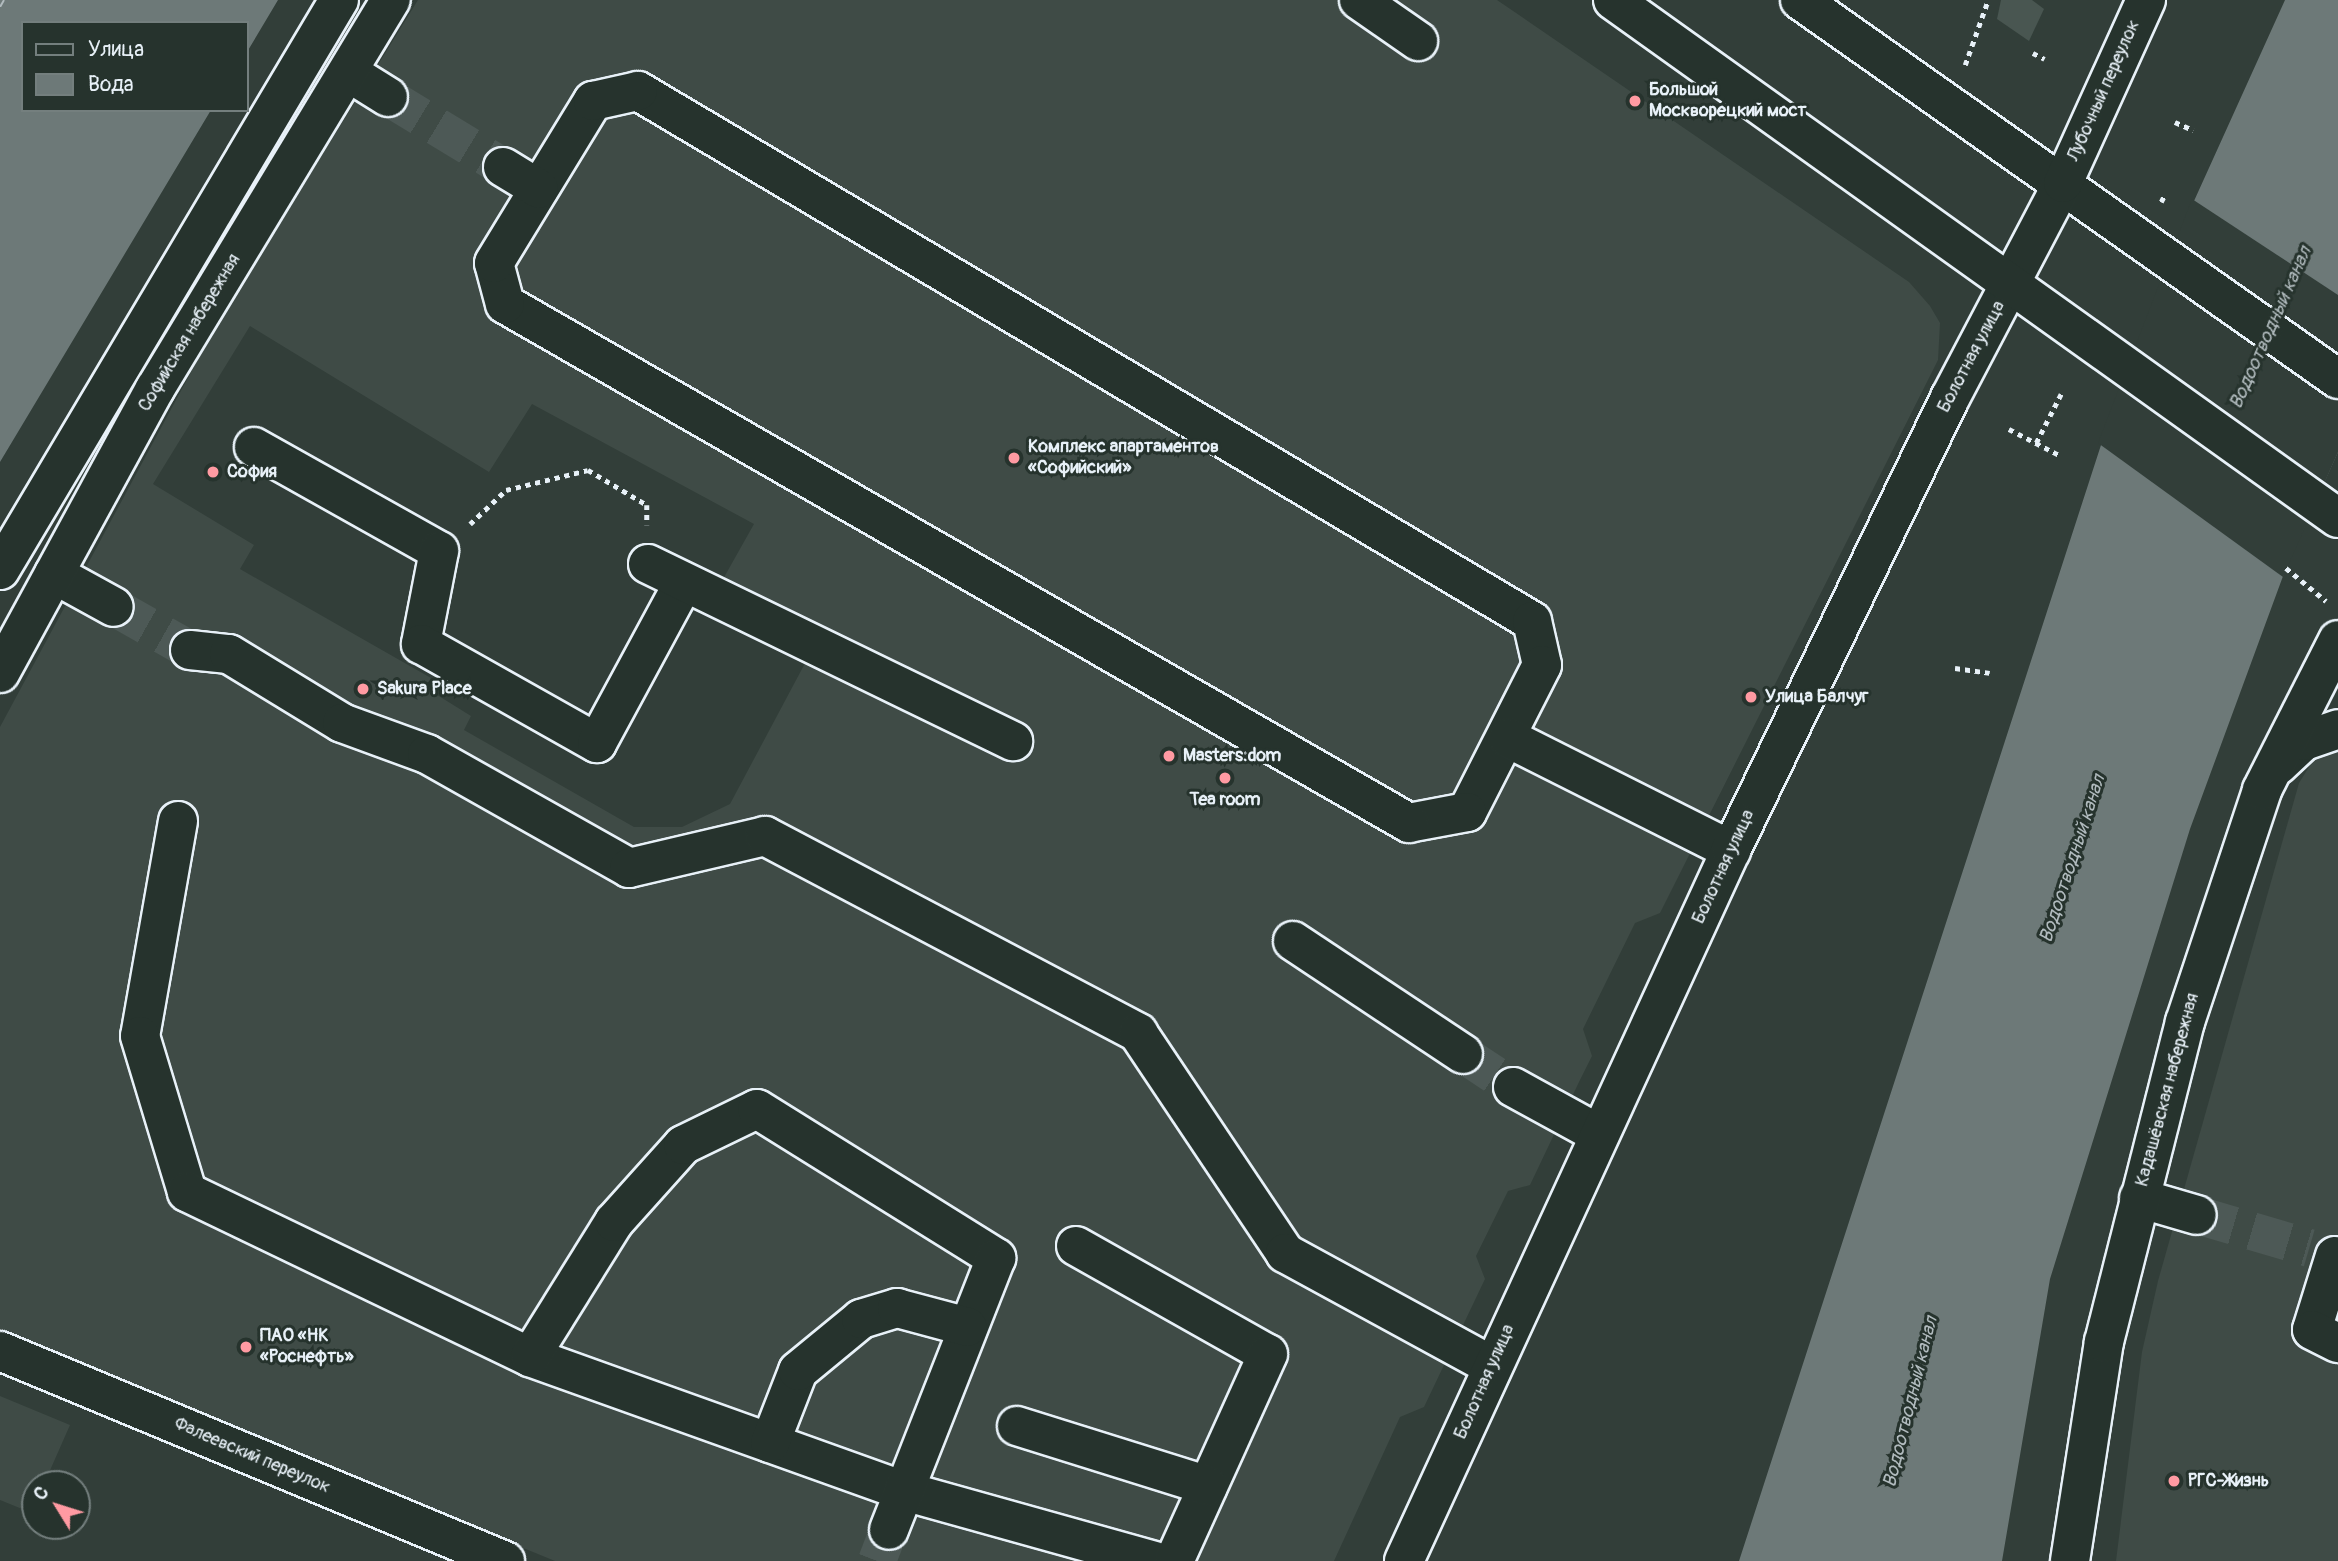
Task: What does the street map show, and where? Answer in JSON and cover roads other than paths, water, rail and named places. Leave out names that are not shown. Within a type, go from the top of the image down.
[{"type":"street","points":[[0,570],[339,0]]},
{"type":"street","name":"Софийская набережная","points":[[0,673],[155,389],[391,0]]},
{"type":"street","points":[[1359,0],[1418,41]]},
{"type":"street","points":[[1613,0],[2012,280],[2327,508]]},
{"type":"street","points":[[1800,0],[2338,379]]},
{"type":"street","name":"Лубочный переулок","points":[[2063,183],[2146,0]]},
{"type":"street","points":[[348,72],[388,97]]},
{"type":"street","points":[[638,91],[1532,621],[1542,665],[1508,737],[1467,812],[1409,823],[505,304],[494,263],[593,101],[638,91]]},
{"type":"street","points":[[503,167],[539,189]]},
{"type":"street","name":"Болотная улица","points":[[1404,1561],[1731,850],[2012,280],[2063,183]]},
{"type":"street","points":[[254,447],[439,551],[421,644],[597,743],[683,584]]},
{"type":"street","points":[[648,564],[683,584],[1013,741]]},
{"type":"street","points":[[54,574],[114,607]]},
{"type":"street","name":"Кадашёвская набережная","points":[[2070,1561],[2104,1342],[2185,1022],[2262,790],[2338,640]]},
{"type":"street","points":[[190,650],[229,654],[342,723],[427,754],[629,869],[765,836],[1138,1033],[1284,1253],[1492,1366]]},
{"type":"street","points":[[2262,790],[2282,759],[2304,741],[2338,729]]},
{"type":"street","points":[[1508,737],[1731,850]]},
{"type":"street","points":[[178,821],[140,1035],[187,1192],[530,1357],[904,1491],[1154,1561]]},
{"type":"street","points":[[1293,941],[1463,1054]]},
{"type":"street","points":[[1513,1087],[1599,1134]]},
{"type":"street","points":[[530,1357],[614,1222],[683,1145],[757,1109],[996,1258],[889,1530]]},
{"type":"street","points":[[2139,1198],[2197,1215]]},
{"type":"street","points":[[1076,1246],[1268,1354],[1174,1561]]},
{"type":"street","points":[[2327,1249],[2312,1330],[2338,1343]]},
{"type":"street","points":[[770,1443],[798,1371],[861,1319],[897,1308],[968,1327]]},
{"type":"street","name":"Фалеевский переулок","points":[[0,1351],[505,1561]]},
{"type":"street","points":[[1017,1426],[1208,1486]]},
{"type":"water","points":[[0,0],[278,0],[248,50],[248,21],[21,21],[21,112],[210,112],[0,462]]},
{"type":"water","name":"Водоотводный канал","points":[[2285,0],[2338,0],[2338,452],[2286,568],[2190,829],[2050,1279],[2002,1561],[1739,1561],[2101,445],[2194,201]]},
{"type":"tunnel","points":[[388,97],[503,167]]},
{"type":"tunnel","points":[[114,607],[190,650]]},
{"type":"tunnel","points":[[1463,1054],[1513,1087]]},
{"type":"tunnel","points":[[2197,1215],[2309,1248]]},
{"type":"tunnel","points":[[877,1561],[889,1530]]},
{"type":"place","name":"Большой Москворецкий мост","points":[[1635,101]]},
{"type":"place","name":"Комплекс апартаментов «Софийский»","points":[[1014,458]]},
{"type":"place","name":"София","points":[[213,472]]},
{"type":"place","name":"Sakura Place","points":[[363,689]]},
{"type":"place","name":"Улица Балчуг","points":[[1751,697]]},
{"type":"place","name":"Masters:dom","points":[[1169,756]]},
{"type":"place","name":"Tea room","points":[[1225,778]]},
{"type":"place","name":"ПАО «НК «Роснефть»","points":[[246,1347]]},
{"type":"place","name":"РГС-Жизнь","points":[[2174,1481]]}]
